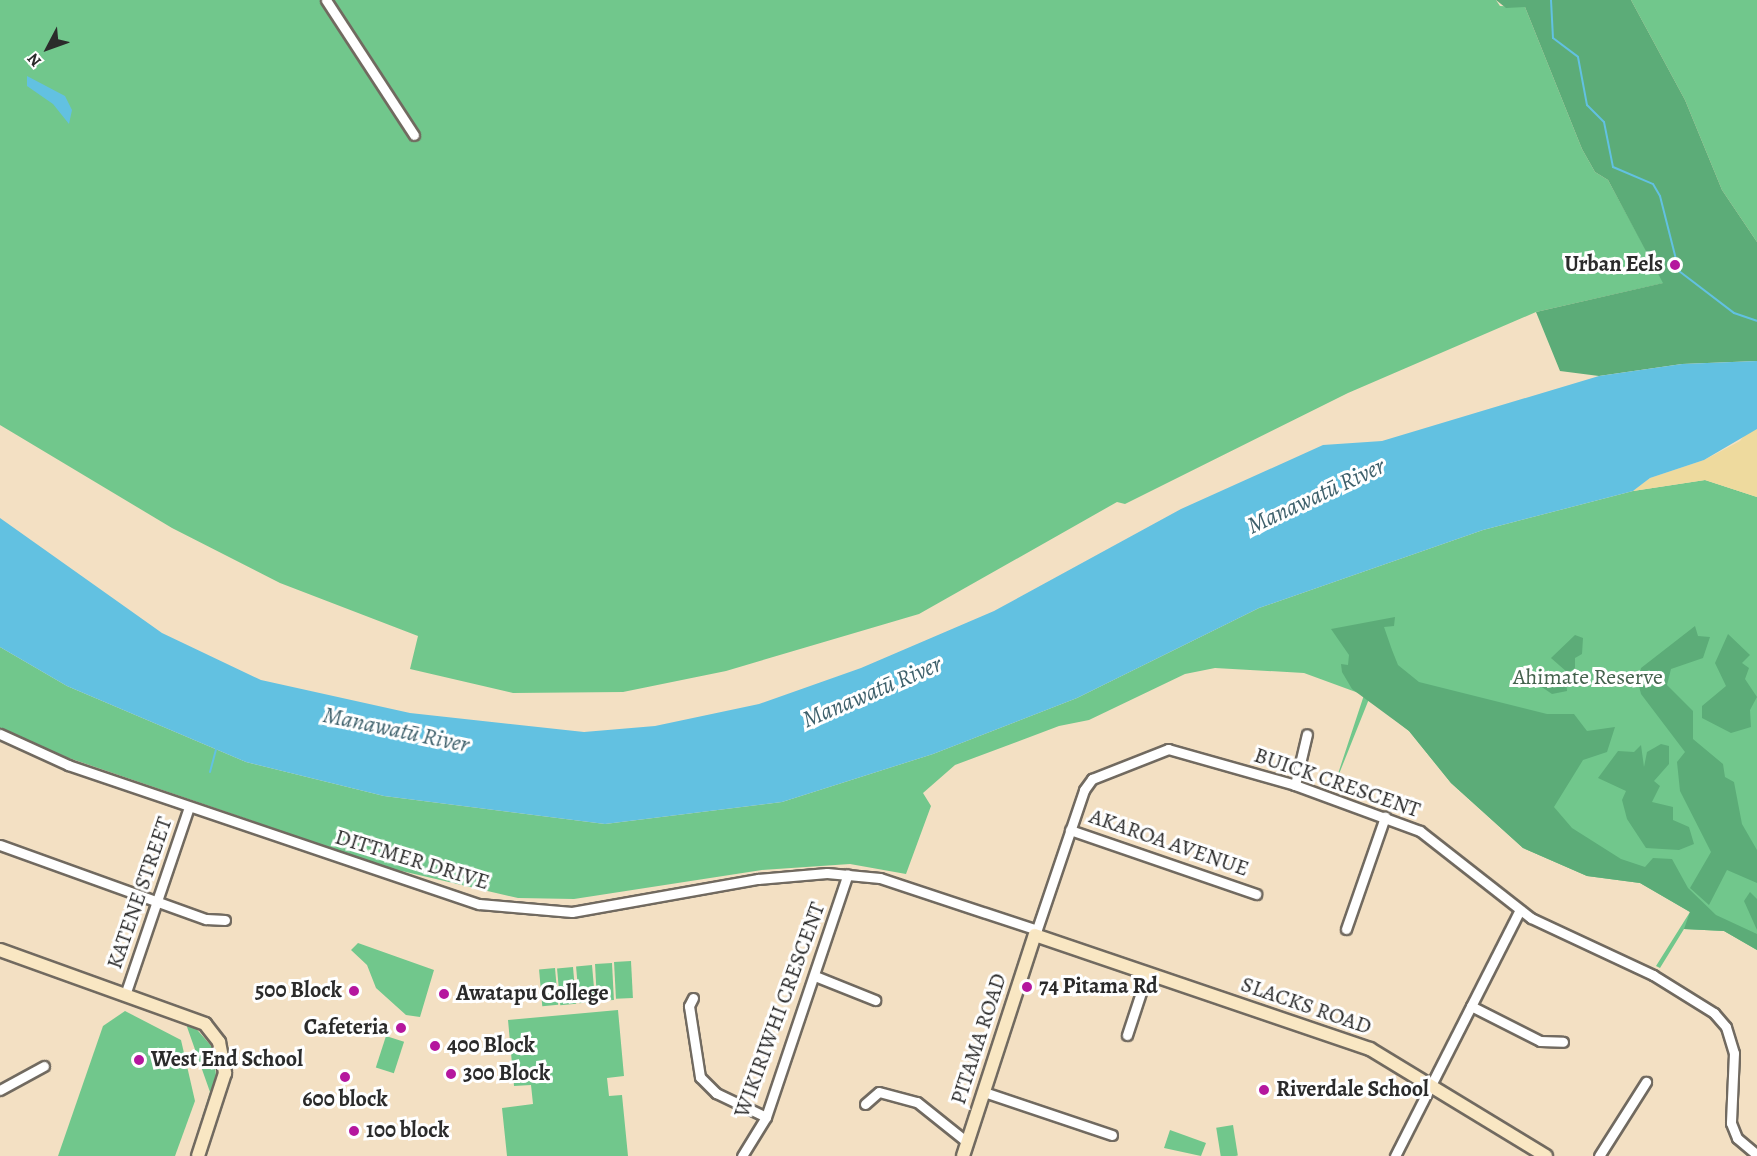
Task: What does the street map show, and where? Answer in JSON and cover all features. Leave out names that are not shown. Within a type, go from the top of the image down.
[{"type":"street","points":[[331,1],[414,135]]},
{"type":"street","name":"DITTMER DRIVE","points":[[0,734],[189,807],[434,892],[518,909],[572,912],[758,879],[848,874],[888,881],[1036,932]]},
{"type":"street","points":[[1295,785],[1307,734]]},
{"type":"street","name":"BUICK CRESCENT","points":[[1036,932],[1070,830],[1089,782],[1164,750],[1295,785],[1385,817],[1427,835],[1520,910],[1653,975],[1720,1019],[1734,1053],[1731,1123],[1737,1138],[1757,1155]]},
{"type":"street","name":"KATENE STREET","points":[[126,992],[189,807]]},
{"type":"street","points":[[1346,929],[1385,817]]},
{"type":"street","name":"AKAROA AVENUE","points":[[1070,830],[1256,894]]},
{"type":"street","points":[[0,845],[206,919],[225,920]]},
{"type":"street","name":"WIKIRIWHI CRESCENT","points":[[742,1156],[766,1117],[848,874]]},
{"type":"street","points":[[1395,1156],[1520,910]]},
{"type":"street","name":"SLACKS ROAD","points":[[1036,932],[1148,974],[1364,1047],[1430,1086],[1527,1151],[1546,1156]]},
{"type":"street","name":"PITAMA ROAD","points":[[963,1156],[1036,932]]},
{"type":"street","points":[[0,950],[197,1018],[219,1042],[223,1084],[198,1156]]},
{"type":"street","points":[[1126,1035],[1148,974]]},
{"type":"street","points":[[815,976],[875,1000]]},
{"type":"street","points":[[693,998],[692,1036],[700,1077],[716,1093],[766,1117]]},
{"type":"street","points":[[1471,1006],[1540,1041],[1563,1042]]},
{"type":"street","points":[[0,1090],[44,1066]]},
{"type":"street","points":[[1599,1156],[1646,1082]]},
{"type":"street","points":[[865,1104],[879,1092],[917,1102],[967,1142]]},
{"type":"street","points":[[984,1092],[1112,1135]]},
{"type":"green space","points":[[0,0],[1496,0],[1500,6],[1525,7],[1582,149],[1595,172],[1608,180],[1664,283],[1536,312],[1348,393],[1125,504],[1117,502],[919,614],[726,671],[623,692],[513,693],[410,669],[418,636],[280,583],[172,528],[0,425]]},
{"type":"green space","points":[[1496,0],[1631,0],[1685,100],[1722,190],[1757,242],[1757,361],[1682,364],[1599,376],[1560,371],[1536,312],[1663,283],[1608,180],[1595,172],[1582,149],[1525,7],[1506,8]]},
{"type":"green space","points":[[1631,0],[1757,0],[1757,242],[1722,190],[1685,100]]},
{"type":"green space","name":"Ahimate Reserve","points":[[1705,480],[1757,497],[1757,950],[1724,931],[1684,929],[1660,968],[1656,966],[1690,912],[1640,883],[1587,876],[1523,848],[1451,783],[1409,731],[1369,699],[1333,789],[1364,695],[1304,673],[1215,668],[1185,674],[1089,720],[1059,726],[955,765],[923,793],[931,806],[906,874],[850,864],[762,870],[574,899],[518,898],[393,869],[60,755],[0,728],[0,647],[67,686],[246,762],[384,796],[605,824],[782,802],[933,754],[1077,698],[1259,608],[1483,530],[1633,491]]},
{"type":"green space","points":[[1395,617],[1394,626],[1384,627],[1392,650],[1398,665],[1419,682],[1547,714],[1574,714],[1587,731],[1615,727],[1607,752],[1583,760],[1554,807],[1572,828],[1621,859],[1645,867],[1653,858],[1672,859],[1688,888],[1716,915],[1757,934],[1757,950],[1724,931],[1684,929],[1690,912],[1640,883],[1587,876],[1523,848],[1451,783],[1409,731],[1352,689],[1342,672],[1341,664],[1348,665],[1349,655],[1331,629]]},
{"type":"green space","points":[[1695,626],[1698,636],[1710,637],[1703,658],[1671,669],[1667,685],[1693,711],[1693,739],[1723,764],[1725,777],[1734,782],[1742,824],[1757,850],[1757,883],[1727,870],[1709,905],[1690,888],[1711,852],[1680,791],[1677,762],[1685,752],[1641,694],[1638,682],[1641,668]]},
{"type":"green space","points":[[1728,634],[1750,655],[1742,663],[1749,668],[1745,679],[1757,697],[1750,710],[1751,727],[1731,733],[1702,718],[1702,706],[1726,686],[1715,663]]},
{"type":"green space","points":[[1575,635],[1583,638],[1582,654],[1575,658],[1575,669],[1567,672],[1551,658]]},
{"type":"green space","points":[[1539,672],[1566,676],[1567,691],[1552,694],[1533,681]]},
{"type":"green space","points":[[1661,744],[1669,746],[1669,764],[1654,781],[1660,786],[1652,802],[1673,807],[1673,820],[1689,827],[1694,844],[1679,850],[1646,848],[1627,819],[1622,800],[1626,791],[1598,778],[1618,751],[1634,752],[1641,745],[1644,767],[1647,752]]},
{"type":"green space","points":[[1750,892],[1757,899],[1757,930],[1744,901]]},
{"type":"green space","points":[[358,943],[434,970],[420,1017],[406,1015],[376,988],[367,965],[351,950]]},
{"type":"green space","points":[[631,961],[633,998],[616,999],[614,962]]},
{"type":"green space","points":[[612,963],[614,1000],[597,1001],[595,964]]},
{"type":"green space","points":[[592,965],[595,1002],[579,1003],[576,966]]},
{"type":"green space","points":[[573,967],[576,1004],[560,1005],[557,968]]},
{"type":"green space","points":[[555,968],[558,1005],[542,1006],[539,969]]},
{"type":"green space","points":[[114,999],[193,1025],[213,1048],[216,1075],[190,1156],[210,1092],[186,1024]]},
{"type":"green space","points":[[618,1010],[624,1076],[607,1078],[609,1096],[622,1095],[628,1156],[507,1156],[502,1108],[533,1104],[531,1085],[514,1086],[508,1020]]},
{"type":"green space","name":"West End School","points":[[125,1011],[181,1040],[195,1101],[175,1156],[58,1156],[103,1026]]},
{"type":"green space","points":[[386,1036],[404,1042],[394,1073],[376,1067]]},
{"type":"green space","points":[[1233,1125],[1238,1156],[1221,1156],[1216,1128]]},
{"type":"green space","points":[[1170,1130],[1206,1143],[1201,1156],[1164,1148]]},
{"type":"sand","points":[[1749,429],[1757,429],[1757,497],[1705,480],[1633,491],[1650,478],[1704,460],[1740,441]]},
{"type":"water","points":[[27,76],[65,96],[72,110],[69,124],[53,104],[27,86]]},
{"type":"water","name":"Manawatū River","points":[[1757,361],[1757,429],[1704,460],[1650,478],[1633,491],[1483,530],[1259,608],[1077,698],[933,754],[782,802],[605,824],[384,796],[246,762],[67,686],[0,647],[0,518],[162,633],[261,680],[410,713],[584,732],[655,726],[759,704],[861,668],[994,611],[1181,509],[1323,445],[1382,441],[1599,376],[1682,364]]},
{"type":"waterway","points":[[1551,0],[1553,38],[1578,57],[1587,105],[1604,122],[1613,167],[1653,184],[1660,196],[1679,271],[1734,313],[1757,321]]},
{"type":"waterway","points":[[210,772],[216,750]]},
{"type":"place","name":"Urban Eels","points":[[1675,265]]},
{"type":"place","name":"74 Pitama Rd","points":[[1027,987]]},
{"type":"place","name":"500 Block","points":[[354,991]]},
{"type":"place","name":"Awatapu College","points":[[444,994]]},
{"type":"place","name":"Cafeteria","points":[[401,1028]]},
{"type":"place","name":"400 Block","points":[[435,1046]]},
{"type":"place","name":"West End School","points":[[139,1060]]},
{"type":"place","name":"300 Block","points":[[451,1074]]},
{"type":"place","name":"600 block","points":[[345,1077]]},
{"type":"place","name":"Riverdale School","points":[[1264,1090]]},
{"type":"place","name":"100 block","points":[[354,1131]]}]
